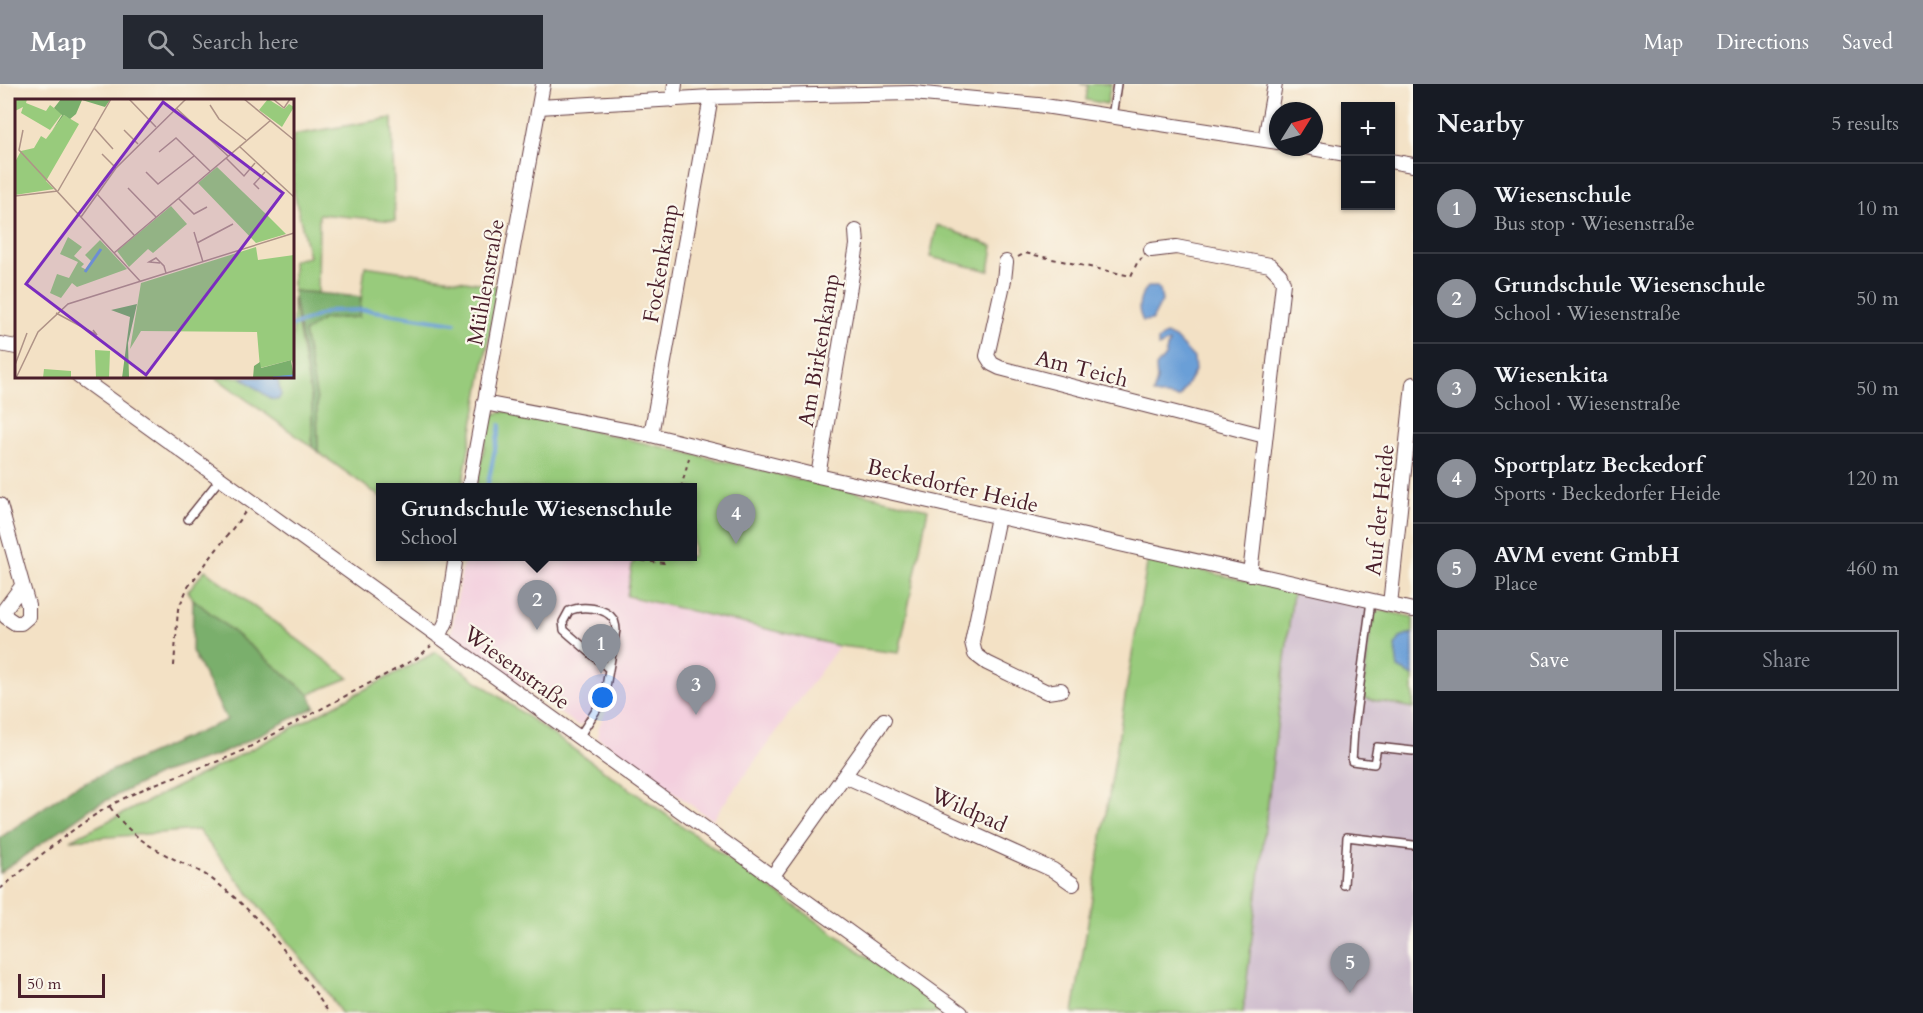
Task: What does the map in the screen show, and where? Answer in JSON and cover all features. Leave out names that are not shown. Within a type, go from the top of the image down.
[{"type":"street","name":"Mühlenstraße","points":[[470,483],[543,84]]},
{"type":"street","points":[[673,100],[675,84]]},
{"type":"street","points":[[1274,102],[1275,84]]},
{"type":"street","points":[[539,107],[914,88],[1269,141]]},
{"type":"street","name":"Fockenkamp","points":[[651,435],[711,97]]},
{"type":"street","points":[[1323,150],[1341,153]]},
{"type":"street","points":[[1395,162],[1413,165]]},
{"type":"street","name":"Am Birkenkamp","points":[[818,476],[856,244],[856,231]]},
{"type":"street","points":[[1151,250],[1176,247],[1270,266],[1280,275],[1283,284],[1250,574]]},
{"type":"street","name":"Am Teich","points":[[1006,262],[987,356],[992,364],[1000,368],[1265,436]]},
{"type":"street","points":[[0,344],[15,347]]},
{"type":"street","name":"Wiesenstraße","points":[[81,378],[961,1013]]},
{"type":"street","name":"Auf der Heide","points":[[1390,605],[1413,384]]},
{"type":"street","name":"Beckedorfer Heide","points":[[484,403],[651,435],[818,476],[1413,610]]},
{"type":"street","points":[[0,505],[2,522],[22,586]]},
{"type":"street","points":[[998,517],[972,642],[975,654],[987,663],[1047,692],[1061,690]]},
{"type":"street","points":[[439,637],[446,622],[455,561]]},
{"type":"street","points":[[772,877],[884,720]]},
{"type":"street","name":"Wildpad","points":[[845,776],[1053,870],[1073,884]]},
{"type":"lane","points":[[1112,117],[1117,84]]},
{"type":"lane","points":[[188,519],[220,479]]},
{"type":"lane","points":[[1371,601],[1352,760],[1374,764],[1377,747],[1413,751]]},
{"type":"lane","points":[[579,737],[604,698],[616,630],[614,620],[599,610],[581,608],[568,611],[563,622],[564,630],[609,669]]},
{"type":"lane","points":[[1344,885],[1347,837],[1413,845]]},
{"type":"path","points":[[1006,262],[1025,253],[1131,276],[1137,262],[1151,250]]},
{"type":"path","points":[[682,483],[693,446]]},
{"type":"path","points":[[174,666],[178,609],[188,587],[252,502]]},
{"type":"path","points":[[643,561],[664,563],[665,561]]},
{"type":"path","points":[[0,889],[86,820],[134,793],[242,751],[417,658],[439,637]]},
{"type":"path","points":[[110,807],[125,827],[153,848],[208,876],[261,921],[310,984],[329,1013]]},
{"type":"shaded area","points":[[463,561],[633,561],[627,597],[839,646],[712,820],[597,737],[599,726],[610,704],[599,699],[584,723],[578,726],[451,635]]},
{"type":"shaded area","points":[[1293,592],[1380,610],[1373,615],[1362,698],[1413,708],[1413,1013],[1243,1013]]},
{"type":"green space","points":[[1080,84],[1111,84],[1107,104],[1086,100],[1088,85]]},
{"type":"green space","points":[[392,118],[395,221],[319,214],[318,293],[294,291],[294,260],[309,257],[294,192],[294,135]]},
{"type":"green space","points":[[937,225],[993,246],[989,271],[930,257]]},
{"type":"green space","points":[[365,266],[498,286],[463,483],[376,483],[376,493],[318,452],[317,400],[304,332],[323,319],[359,317]]},
{"type":"green space","points":[[294,291],[361,297],[359,317],[323,319],[304,333],[317,400],[318,452],[312,447],[312,402]]},
{"type":"green space","points":[[294,304],[312,402],[312,447],[216,378],[294,378]]},
{"type":"green space","points":[[507,411],[928,509],[899,653],[839,646],[627,596],[633,561],[697,561],[697,483],[477,483],[489,423],[494,414]]},
{"type":"green space","points":[[1148,558],[1293,592],[1243,1013],[1073,1013]]},
{"type":"green space","points":[[205,570],[349,678],[309,694],[193,599],[188,591]]},
{"type":"green space","points":[[193,599],[309,694],[315,707],[221,754],[159,774],[93,807],[0,873],[0,838],[72,788],[227,720],[192,651]]},
{"type":"green space","points":[[1380,610],[1413,617],[1413,633],[1408,634],[1407,674],[1413,676],[1413,708],[1362,698],[1373,615]]},
{"type":"green space","points":[[436,652],[947,1013],[341,1013],[326,990],[198,830],[70,840],[246,752]]},
{"type":"water","points":[[1148,287],[1157,287],[1160,290],[1162,301],[1152,320],[1143,321],[1140,303],[1142,294]]},
{"type":"water","points":[[1166,334],[1175,338],[1194,358],[1195,371],[1179,398],[1153,394],[1157,380],[1156,367],[1165,356],[1169,342],[1158,347],[1158,341]]},
{"type":"water","points":[[242,378],[277,378],[281,395],[278,400],[271,399]]},
{"type":"water","points":[[1413,633],[1413,676],[1398,668],[1395,646],[1400,638]]},
{"type":"waterway","points":[[294,325],[330,311],[367,310],[455,323]]},
{"type":"waterway","points":[[488,483],[500,425]]},
{"type":"place","name":"Sportplatz Beckedorf","points":[[736,544]]},
{"type":"place","name":"Grundschule Wiesenschule","points":[[537,630]]},
{"type":"place","name":"Wiesenschule","points":[[601,674]]},
{"type":"place","name":"Wiesenkita","points":[[696,715]]},
{"type":"place","name":"AVM event GmbH","points":[[1350,993]]}]
